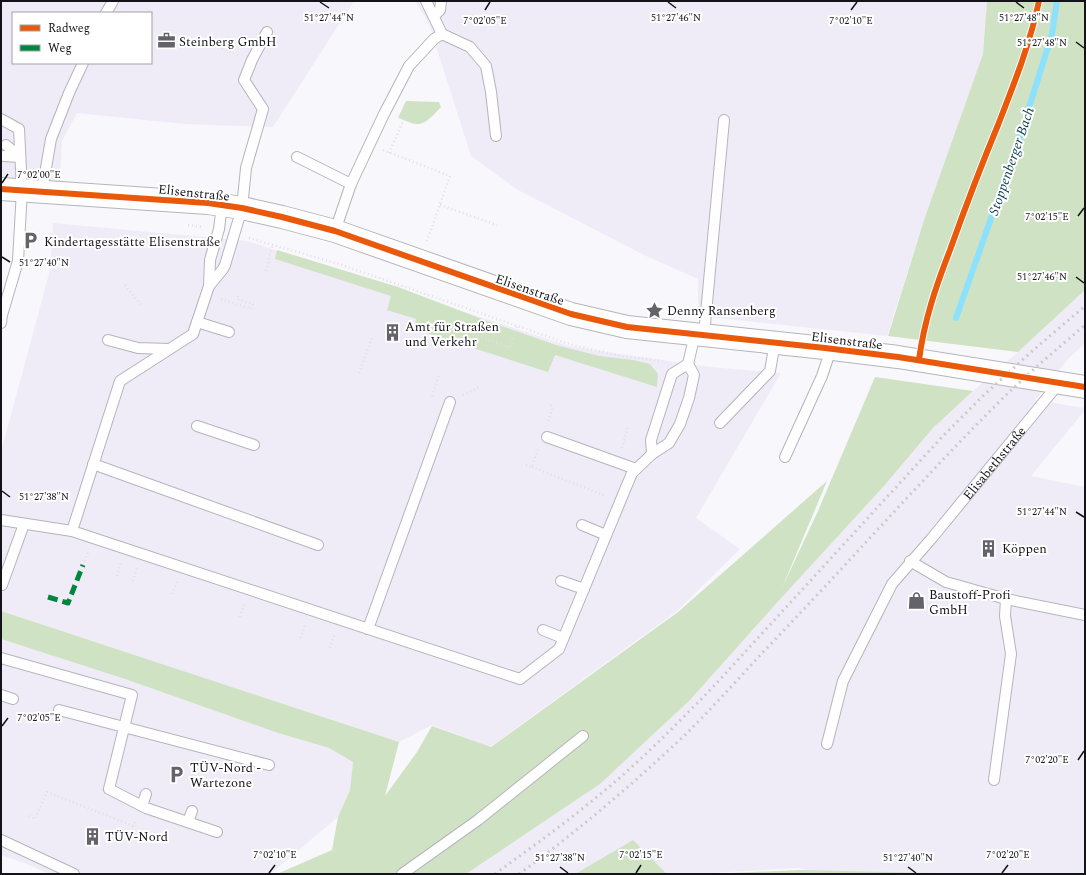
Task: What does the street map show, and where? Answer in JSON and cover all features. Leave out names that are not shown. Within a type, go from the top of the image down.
[{"type":"street","name":"Elisenstraße","points":[[1,189],[208,203],[232,207],[335,231],[571,314],[627,327],[775,342],[898,357],[1060,382]]},
{"type":"street","points":[[1060,382],[1085,386]]},
{"type":"lane","points":[[107,12],[113,1]]},
{"type":"lane","points":[[426,1],[442,34],[470,47],[486,66],[491,92],[496,136]]},
{"type":"lane","points":[[434,16],[440,10],[442,1]]},
{"type":"lane","points":[[72,531],[120,381],[193,334],[208,290],[210,260],[219,229],[232,207],[246,168],[262,109],[244,80],[252,60],[267,32]]},
{"type":"lane","points":[[335,231],[351,184],[384,114],[409,66],[434,39],[442,34]]},
{"type":"lane","points":[[1,323],[18,261],[32,191],[69,93],[83,64]]},
{"type":"lane","points":[[1,119],[19,129],[20,158],[32,191]]},
{"type":"lane","points":[[652,454],[651,440],[672,374],[688,364],[699,335],[724,120]]},
{"type":"lane","points":[[6,146],[20,158]]},
{"type":"lane","points":[[4,156],[20,158]]},
{"type":"lane","points":[[297,157],[351,184]]},
{"type":"lane","points":[[208,290],[225,265],[232,207]]},
{"type":"lane","points":[[386,248],[405,267]]},
{"type":"lane","points":[[197,322],[229,332]]},
{"type":"lane","points":[[108,340],[138,348],[169,349]]},
{"type":"lane","points":[[720,423],[770,371],[775,342]]},
{"type":"lane","points":[[785,457],[822,376],[831,349]]},
{"type":"lane","points":[[1,520],[72,531],[520,679],[558,649],[632,473],[652,454],[669,444],[680,424],[689,398],[694,375],[688,364]]},
{"type":"lane","name":"Elisabethstraße","points":[[827,744],[843,681],[892,584],[910,561],[932,538],[1060,382]]},
{"type":"lane","points":[[368,629],[450,402]]},
{"type":"lane","points":[[197,426],[254,445]]},
{"type":"lane","points":[[547,437],[636,468]]},
{"type":"lane","points":[[93,464],[318,545]]},
{"type":"lane","points":[[2,585],[24,524]]},
{"type":"lane","points":[[582,525],[606,535]]},
{"type":"lane","points":[[910,561],[946,582],[1006,599],[1085,615]]},
{"type":"lane","points":[[561,581],[584,589]]},
{"type":"lane","points":[[994,780],[1011,654],[1005,616],[1006,599]]},
{"type":"lane","points":[[543,630],[563,638]]},
{"type":"lane","points":[[1,658],[132,695],[109,789],[142,806],[217,832]]},
{"type":"lane","points":[[1,695],[13,699]]},
{"type":"lane","points":[[59,710],[124,727],[157,740],[269,765]]},
{"type":"lane","points":[[402,874],[478,820],[583,736]]},
{"type":"lane","points":[[142,806],[146,794]]},
{"type":"lane","points":[[188,822],[192,811]]},
{"type":"lane","points":[[1,840],[74,874]]},
{"type":"path","points":[[211,44],[252,60]]},
{"type":"path","points":[[389,153],[404,119]]},
{"type":"path","points":[[399,159],[400,157],[450,176],[427,242]]},
{"type":"path","points":[[440,205],[497,225]]},
{"type":"path","points":[[266,271],[272,246]]},
{"type":"path","points":[[125,285],[141,305]]},
{"type":"path","points":[[208,290],[251,309],[253,304],[237,299],[238,296]]},
{"type":"path","points":[[415,323],[468,332],[510,348],[517,326]]},
{"type":"path","points":[[359,373],[372,338]]},
{"type":"path","points":[[432,396],[439,375]]},
{"type":"path","points":[[618,461],[628,427]]},
{"type":"path","points":[[532,467],[620,501]]},
{"type":"path","points":[[29,816],[35,819],[47,792],[133,826],[142,806]]},
{"type":"shaded area","points":[[1,1],[354,1],[273,127],[184,124],[77,113],[62,141],[60,182],[1,181]]},
{"type":"shaded area","points":[[415,1],[987,1],[983,54],[925,217],[887,336],[698,316],[698,279],[646,256],[518,190],[471,156],[429,24]]},
{"type":"shaded area","points":[[53,223],[247,241],[572,347],[710,367],[781,373],[696,518],[740,549],[677,611],[490,747],[432,725],[399,742],[1,611],[1,452],[50,270]]},
{"type":"shaded area","points":[[1085,290],[1085,343],[1069,358],[1035,400],[1085,408],[1085,410],[1031,476],[1085,487],[1085,874],[824,874],[798,868],[696,874],[667,874],[633,840],[575,874],[466,874],[600,784],[690,700],[884,486],[933,428]]},
{"type":"shaded area","name":"TÜV-Nord","points":[[1,639],[125,679],[278,733],[329,748],[353,762],[350,790],[338,817],[270,874],[49,874],[22,862],[1,855]]},
{"type":"green space","points":[[987,1],[1085,1],[1085,290],[1018,352],[888,336],[925,217],[983,54]]},
{"type":"green space","points":[[406,101],[439,102],[441,107],[428,120],[420,124],[416,124],[398,118]]},
{"type":"green space","points":[[277,250],[398,287],[556,345],[599,356],[633,360],[650,364],[658,374],[657,387],[555,355],[548,372],[414,329],[416,319],[387,310],[391,296],[275,259]]},
{"type":"green space","points":[[875,377],[973,391],[933,428],[884,486],[690,700],[600,784],[466,874],[277,874],[332,850],[338,817],[350,790],[353,762],[329,748],[278,733],[125,679],[1,639],[1,611],[399,742],[385,796],[417,752],[432,726],[491,747],[678,612],[827,481],[782,588],[818,511]]},
{"type":"green space","points":[[633,840],[667,874],[575,874]]},
{"type":"green space","points":[[800,870],[933,873],[936,874],[707,874]]},
{"type":"waterway","name":"Stoppenberger Bach","points":[[956,318],[1022,130],[1052,34],[1057,1]]},
{"type":"railway","points":[[495,874],[554,831],[605,791],[652,748],[713,687],[942,437],[983,396],[1085,306]]},
{"type":"railway","points":[[519,874],[605,807],[686,734],[969,432],[1020,382],[1085,325]]},
{"type":"marked path","points":[[48,597],[68,603],[83,565]]},
{"type":"cycle path","points":[[919,360],[924,331],[935,290],[1021,64],[1039,1]]},
{"type":"cycle path","points":[[1,189],[208,203],[242,208],[335,231],[571,314],[627,327],[898,357],[1085,387]]},
{"type":"place","name":"Steinberg GmbH","points":[[166,41]]},
{"type":"place","name":"Kindertagesstätte Elisenstraße","points":[[31,241]]},
{"type":"place","name":"Denny Ransenberg","points":[[654,310]]},
{"type":"place","name":"Amt für Straßen und Verkehr","points":[[392,333]]},
{"type":"place","name":"Köppen","points":[[989,548]]},
{"type":"place","name":"Baustoff-Profi GmbH","points":[[916,601]]},
{"type":"place","name":"TÜV-Nord - Wartezone","points":[[177,774]]},
{"type":"place","name":"TÜV-Nord","points":[[92,836]]}]
